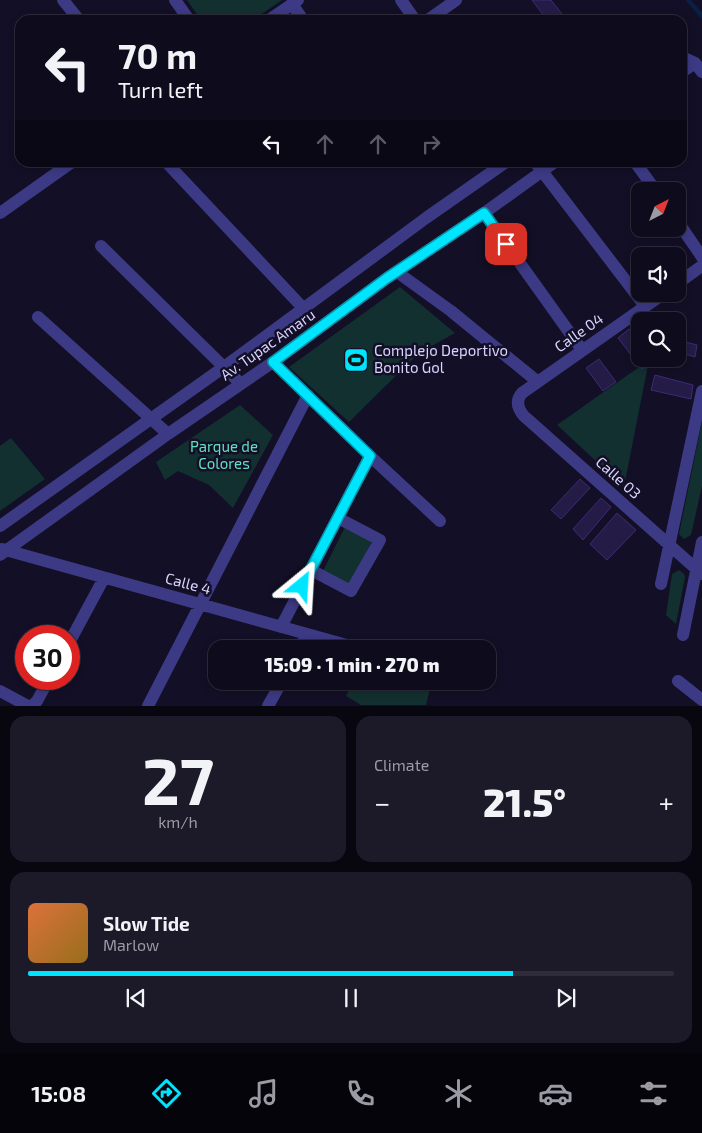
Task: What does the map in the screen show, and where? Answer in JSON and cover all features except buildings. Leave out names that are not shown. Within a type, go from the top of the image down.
[{"type":"street","points":[[64,0],[75,15]]},
{"type":"street","points":[[175,0],[186,15]]},
{"type":"street","points":[[401,0],[412,15]]},
{"type":"street","points":[[435,15],[456,0]]},
{"type":"street","points":[[277,15],[295,2],[301,15]]},
{"type":"street","points":[[687,60],[699,68]]},
{"type":"street","points":[[0,213],[65,167]]},
{"type":"street","points":[[171,167],[304,309]]},
{"type":"street","name":"Av. Tupac Amaru","points":[[0,526],[499,167]]},
{"type":"street","points":[[538,167],[645,306]]},
{"type":"street","name":"Av. Tupac Amaru","points":[[2,551],[273,362],[397,272],[484,213],[538,167]]},
{"type":"street","points":[[639,167],[649,182]]},
{"type":"street","points":[[484,213],[582,350]]},
{"type":"street","points":[[686,234],[702,257]]},
{"type":"street","points":[[101,246],[241,384]]},
{"type":"street","points":[[686,277],[702,266]]},
{"type":"street","points":[[397,272],[451,311],[538,382]]},
{"type":"street","name":"Calle 04","points":[[518,402],[522,393],[651,302]]},
{"type":"street","points":[[38,317],[168,434]]},
{"type":"street","points":[[273,362],[440,521]]},
{"type":"street","points":[[661,584],[702,391]]},
{"type":"street","points":[[148,706],[308,395]]},
{"type":"street","name":"Calle 03","points":[[518,402],[524,416],[699,572]]},
{"type":"street","points":[[281,627],[370,456]]},
{"type":"street","points":[[310,570],[352,591],[380,540],[338,518]]},
{"type":"street","points":[[683,635],[699,572],[702,542]]},
{"type":"street","name":"Calle 4","points":[[2,551],[328,640]]},
{"type":"street","points":[[79,625],[104,578]]},
{"type":"street","points":[[304,640],[307,634]]},
{"type":"street","points":[[678,681],[702,700]]},
{"type":"street","points":[[32,706],[43,690]]},
{"type":"street","points":[[268,706],[277,690]]},
{"type":"street","points":[[0,691],[28,706]]},
{"type":"green space","points":[[187,0],[282,0],[260,15],[198,15]]},
{"type":"green space","name":"Complejo Deportivo Bonito Gol","points":[[400,287],[455,333],[419,353],[349,422],[289,367]]},
{"type":"green space","points":[[639,367],[648,367],[624,487],[557,425]]},
{"type":"green space","name":"Parque de Colores","points":[[240,405],[273,435],[233,508],[209,485],[178,471],[165,480],[156,462]]},
{"type":"green space","points":[[702,421],[702,486],[691,535],[684,539],[679,534]]},
{"type":"green space","points":[[11,438],[45,479],[0,511],[0,446]]},
{"type":"green space","points":[[346,525],[373,539],[350,585],[323,571]]},
{"type":"green space","points":[[679,570],[685,577],[676,624],[666,615],[672,574]]},
{"type":"green space","points":[[349,690],[430,690],[426,705],[361,705],[346,696]]},
{"type":"waterway","points":[[688,0],[702,16]]},
{"type":"place","name":"Complejo Deportivo Bonito Gol","points":[[356,360]]},
{"type":"route","points":[[302,586],[370,456],[273,362],[387,278],[484,213],[506,244]]}]
